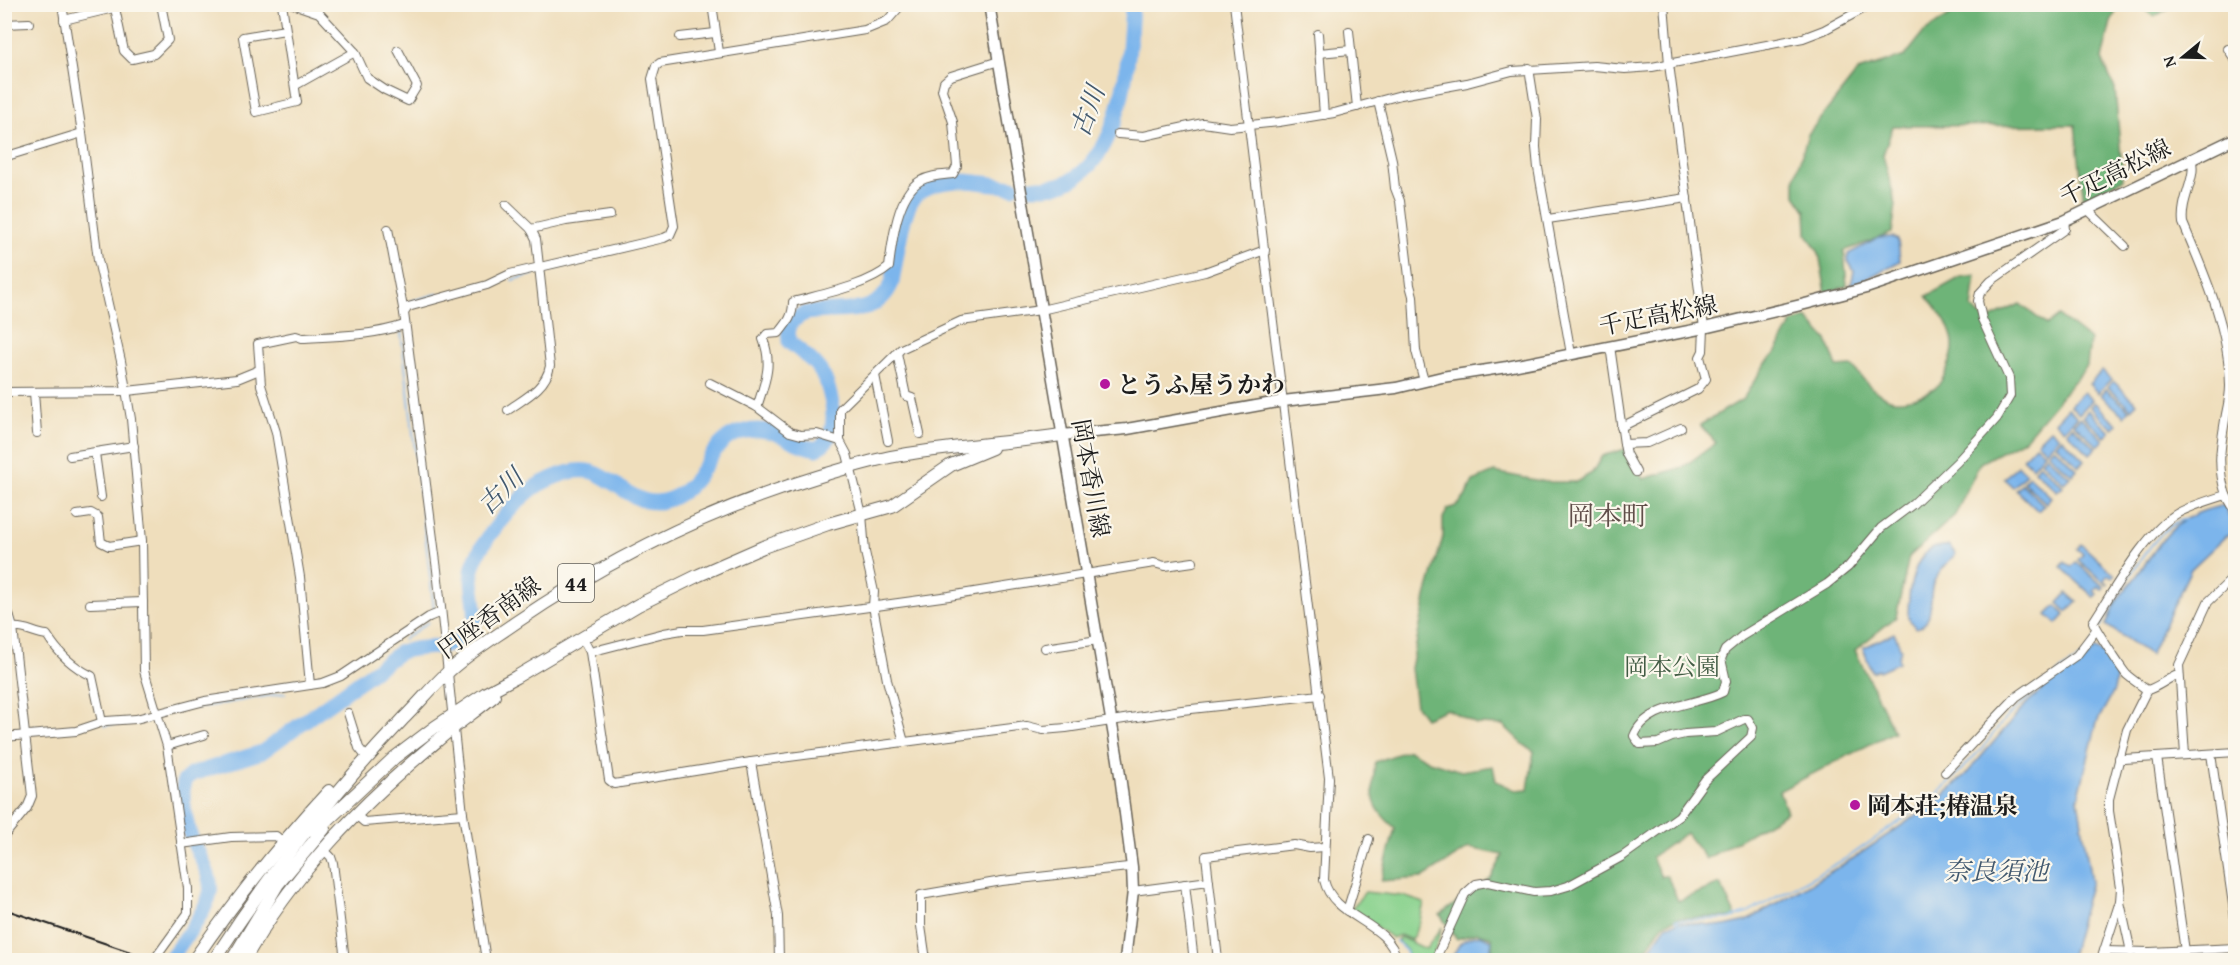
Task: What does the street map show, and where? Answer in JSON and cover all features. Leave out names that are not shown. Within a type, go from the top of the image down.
[{"type":"main road","name":"岡本香川線","points":[[989,4],[1111,720],[1132,868],[1133,891],[1125,960]]},
{"type":"main road","name":"千疋高松線","points":[[1061,435],[1127,429],[1283,401],[1396,388],[1704,328],[1866,288],[2064,221],[2235,138]]},
{"type":"main road","name":"円座香南線","points":[[259,904],[282,861],[354,772],[447,672],[560,592],[620,558],[741,501],[889,457],[938,449],[1005,444],[1061,435]]},
{"type":"main road","name":"円座香南線","points":[[215,958],[311,836],[349,798],[394,758],[486,693],[638,605],[699,575],[763,547],[892,506],[951,465],[1005,444]]},
{"type":"main road","name":"44","points":[[244,960],[290,890],[323,849],[409,765],[516,677]]},
{"type":"main road","name":"44","points":[[194,960],[238,897],[283,842],[339,781],[354,772]]},
{"type":"main road","name":"44","points":[[232,960],[259,904]]},
{"type":"street","points":[[62,4],[82,133],[98,260],[127,391],[134,446],[142,542],[144,671],[167,746],[189,842],[188,913],[154,960]]},
{"type":"street","points":[[64,20],[130,4]]},
{"type":"street","points":[[115,8],[124,51],[132,59],[154,54],[168,40],[161,4]]},
{"type":"street","points":[[282,4],[297,102],[255,112],[243,37],[285,30]]},
{"type":"street","points":[[293,4],[319,13],[355,52],[367,78],[408,101],[417,86],[398,50]]},
{"type":"street","points":[[712,4],[719,52]]},
{"type":"street","points":[[404,313],[408,308],[487,285],[510,274],[670,235],[674,226],[652,79],[656,66],[665,61],[865,30],[887,21],[902,4]]},
{"type":"street","points":[[1234,4],[1329,778],[1324,880],[1329,896],[1388,940],[1397,960]]},
{"type":"street","points":[[1621,427],[1698,389],[1706,379],[1700,357],[1703,351],[1704,328],[1669,64],[1664,4]]},
{"type":"street","points":[[1118,134],[1144,136],[1203,123],[1230,127],[1324,115],[1528,68],[1594,66],[1625,69],[1669,64],[1803,38],[1824,30],[1872,4]]},
{"type":"street","points":[[4,24],[29,23]]},
{"type":"street","points":[[1349,31],[1357,107]]},
{"type":"street","points":[[681,37],[715,33]]},
{"type":"street","points":[[1318,34],[1324,115]]},
{"type":"street","points":[[2228,49],[2235,61]]},
{"type":"street","points":[[1319,54],[1351,50]]},
{"type":"street","points":[[296,85],[355,52]]},
{"type":"street","points":[[757,406],[768,372],[768,353],[763,339],[767,334],[779,333],[790,320],[793,314],[793,302],[855,284],[889,267],[899,213],[907,194],[920,181],[953,174],[957,165],[953,122],[942,90],[944,82],[951,76],[999,61]]},
{"type":"street","points":[[1528,68],[1537,119],[1538,168],[1571,354]]},
{"type":"street","points":[[1378,101],[1392,160],[1395,188],[1400,201],[1413,296],[1416,351],[1424,381]]},
{"type":"street","points":[[4,157],[82,133]]},
{"type":"street","points":[[2191,158],[2194,167],[2181,210],[2183,223],[2217,306],[2229,367],[2230,389],[2219,456],[2220,476],[2235,512]]},
{"type":"street","points":[[1548,219],[1687,198]]},
{"type":"street","points":[[506,205],[531,230],[536,239],[549,366],[548,377],[543,385],[508,410]]},
{"type":"street","points":[[2088,210],[2125,246]]},
{"type":"street","points":[[531,230],[566,221],[610,215]]},
{"type":"street","points":[[1435,960],[1465,894],[1476,884],[1488,882],[1534,892],[1551,891],[1568,886],[1623,856],[1679,816],[1705,780],[1751,737],[1753,728],[1748,720],[1744,719],[1716,732],[1672,737],[1648,745],[1640,744],[1634,736],[1642,723],[1652,716],[1723,692],[1725,681],[1721,659],[1725,650],[1742,636],[1838,577],[1881,528],[1913,504],[1957,462],[1997,418],[2007,402],[2011,387],[1982,320],[1978,301],[1980,293],[1990,281],[2065,229],[2064,221]]},
{"type":"street","points":[[388,229],[404,313],[463,814],[486,960]]},
{"type":"street","points":[[837,440],[840,409],[901,349],[960,321],[1041,310],[1204,272],[1265,250]]},
{"type":"street","points":[[310,685],[300,577],[276,432],[261,385],[258,344],[296,336],[302,338],[362,334],[404,325]]},
{"type":"street","points":[[1610,346],[1626,454],[1636,472]]},
{"type":"street","points":[[897,354],[906,396],[912,398],[920,434]]},
{"type":"street","points":[[4,392],[127,391],[237,379],[259,370]]},
{"type":"street","points":[[875,375],[888,441]]},
{"type":"street","points":[[710,383],[757,406],[790,432],[837,440],[847,454],[862,514],[865,552],[874,592],[873,606],[887,680],[904,742]]},
{"type":"street","points":[[34,392],[38,433]]},
{"type":"street","points":[[1624,444],[1647,443],[1680,428]]},
{"type":"street","points":[[70,456],[134,446]]},
{"type":"street","points":[[95,453],[101,497]]},
{"type":"street","points":[[2147,690],[2126,675],[2093,622],[2145,545],[2162,525],[2177,514],[2226,495]]},
{"type":"street","points":[[77,515],[91,513],[98,517],[101,542],[109,546],[142,542]]},
{"type":"street","points":[[590,652],[682,630],[703,630],[873,606],[1154,563],[1165,566],[1193,562]]},
{"type":"street","points":[[2185,755],[2179,666],[2208,602],[2235,575]]},
{"type":"street","points":[[4,598],[13,628],[32,796],[27,808],[4,836]]},
{"type":"street","points":[[90,604],[143,602]]},
{"type":"street","points":[[4,736],[76,731],[102,722],[136,719],[205,701],[310,685],[341,676],[429,617],[441,612]]},
{"type":"street","points":[[13,628],[20,626],[37,634],[47,635],[66,658],[80,670],[92,676],[102,722]]},
{"type":"street","points":[[1945,772],[2016,698],[2077,655],[2096,630]]},
{"type":"street","points":[[582,638],[590,652],[609,780],[614,784],[752,762],[1027,726],[1043,730],[1066,728],[1111,720],[1320,695]]},
{"type":"street","points":[[1045,648],[1098,640]]},
{"type":"street","points":[[2101,960],[2120,901],[2121,888],[2109,811],[2109,798],[2119,758],[2127,730],[2147,690],[2178,675]]},
{"type":"street","points":[[348,714],[359,748],[367,758]]},
{"type":"street","points":[[167,746],[204,735]]},
{"type":"street","points":[[2119,758],[2235,752]]},
{"type":"street","points":[[2211,754],[2235,925]]},
{"type":"street","points":[[2157,757],[2184,951]]},
{"type":"street","points":[[752,762],[778,916],[779,960]]},
{"type":"street","points":[[356,815],[364,822],[463,814]]},
{"type":"street","points":[[189,842],[276,836],[283,842]]},
{"type":"street","points":[[1347,911],[1369,839]]},
{"type":"street","points":[[1218,960],[1206,856],[1294,844],[1310,848],[1324,847]]},
{"type":"street","points":[[323,849],[331,857],[333,863],[345,960]]},
{"type":"street","points":[[926,960],[921,926],[921,895],[1002,881],[1132,868]]},
{"type":"street","points":[[1133,891],[1209,881]]},
{"type":"street","points":[[1185,884],[1193,953]]},
{"type":"street","points":[[2120,901],[2131,952]]},
{"type":"street","points":[[2104,951],[2131,952],[2151,956],[2184,951],[2235,948]]},
{"type":"green space","points":[[2001,4],[2119,5],[2111,22],[2102,59],[2115,89],[2123,179],[2084,202],[2075,125],[1893,126],[1883,155],[1896,205],[1892,233],[1844,251],[1847,286],[1826,293],[1819,253],[1807,234],[1806,211],[1795,195],[1795,177],[1808,134],[1858,71],[1905,56],[1924,32],[1960,9]]},
{"type":"green space","points":[[2139,5],[2174,5],[2154,17]]},
{"type":"green space","name":"岡本公園","points":[[1976,275],[1972,309],[1987,320],[2020,304],[2047,325],[2059,316],[2090,340],[2087,366],[2025,439],[1980,463],[1955,515],[1909,557],[1896,617],[1855,650],[1894,732],[1779,791],[1787,812],[1706,859],[1686,833],[1652,857],[1661,877],[1667,875],[1678,901],[1720,884],[1736,917],[1678,918],[1663,924],[1639,960],[1499,960],[1492,953],[1492,937],[1477,933],[1457,939],[1440,915],[1491,878],[1503,855],[1469,848],[1422,878],[1381,881],[1395,828],[1376,806],[1373,791],[1375,762],[1409,750],[1429,761],[1461,771],[1493,766],[1496,781],[1515,790],[1528,789],[1534,751],[1524,745],[1503,725],[1476,724],[1447,709],[1425,718],[1416,706],[1411,668],[1427,593],[1443,537],[1443,518],[1448,509],[1458,505],[1465,497],[1473,481],[1494,472],[1546,482],[1576,482],[1592,473],[1602,456],[1626,449],[1643,479],[1683,467],[1716,443],[1700,425],[1743,399],[1765,364],[1774,355],[1792,323],[1807,318],[1827,340],[1837,367],[1852,366],[1873,389],[1890,399],[1906,399],[1924,394],[1934,389],[1941,381],[1953,349],[1952,337],[1947,325],[1927,296],[1961,277]]},
{"type":"green space","points":[[1365,892],[1403,896],[1424,903],[1419,925],[1411,940],[1400,935],[1392,938],[1351,909]]},
{"type":"green space","points":[[1442,927],[1432,960],[1407,960],[1407,951],[1397,940],[1400,937],[1426,949]]},
{"type":"water","points":[[1893,237],[1898,240],[1900,261],[1851,285],[1854,271],[1848,261],[1848,254],[1879,238]]},
{"type":"water","points":[[2102,371],[2111,379],[2098,393],[2089,384]]},
{"type":"water","points":[[2113,381],[2137,403],[2131,409],[2108,387]]},
{"type":"water","points":[[2106,389],[2129,410],[2124,416],[2101,395]]},
{"type":"water","points":[[2083,392],[2092,400],[2079,414],[2070,405]]},
{"type":"water","points":[[2094,402],[2117,424],[2113,429],[2090,407]]},
{"type":"water","points":[[2068,408],[2077,417],[2064,430],[2055,422]]},
{"type":"water","points":[[2088,410],[2110,432],[2105,437],[2083,416]]},
{"type":"water","points":[[2080,417],[2104,440],[2098,446],[2074,424]]},
{"type":"water","points":[[2072,426],[2096,448],[2090,454],[2067,432]]},
{"type":"water","points":[[2050,429],[2059,437],[2046,451],[2037,442]]},
{"type":"water","points":[[2062,438],[2085,460],[2079,466],[2056,444]]},
{"type":"water","points":[[2035,445],[2044,453],[2032,467],[2023,458]]},
{"type":"water","points":[[2054,447],[2077,469],[2072,475],[2048,453]]},
{"type":"water","points":[[2046,455],[2070,477],[2064,483],[2041,461]]},
{"type":"water","points":[[2039,464],[2063,486],[2057,491],[2034,470]]},
{"type":"water","points":[[2017,465],[2026,474],[2013,487],[2004,479]]},
{"type":"water","points":[[2029,476],[2051,497],[2046,503],[2023,482]]},
{"type":"water","points":[[2022,484],[2044,505],[2038,511],[2016,490]]},
{"type":"water","points":[[2225,505],[2228,515],[2235,523],[2235,534],[2226,536],[2191,569],[2150,655],[2106,625],[2118,600],[2166,536],[2184,520],[2195,514]]},
{"type":"water","points":[[2081,544],[2115,575],[2113,578],[2108,575],[2104,580],[2107,585],[2078,560],[2083,554],[2077,549]]},
{"type":"water","points":[[1949,546],[1956,554],[1933,583],[1929,616],[1922,625],[1916,628],[1908,618],[1909,596],[1915,571],[1927,552],[1937,547]]},
{"type":"water","points":[[2065,562],[2071,567],[2076,562],[2104,587],[2102,590],[2098,586],[2094,591],[2098,595],[2095,598],[2061,567]]},
{"type":"water","points":[[2067,593],[2077,602],[2067,612],[2058,603]]},
{"type":"water","points":[[2056,606],[2065,615],[2057,624],[2047,615]]},
{"type":"water","points":[[1894,633],[1901,649],[1899,662],[1872,672],[1863,648]]},
{"type":"water","name":"奈良須池","points":[[2095,649],[2108,655],[2117,673],[2114,691],[2097,722],[2078,799],[2091,881],[2070,960],[1642,960],[1666,926],[1678,922],[1724,926],[1747,921],[1852,859],[1940,799],[1968,772],[2027,703],[2051,682],[2086,659]]},
{"type":"water","points":[[1480,935],[1492,940],[1490,955],[1494,960],[1451,960],[1461,943],[1468,938]]},
{"type":"waterway","name":"古川","points":[[1029,187],[1065,183],[1085,170],[1100,152],[1120,105],[1129,52],[1132,4]]},
{"type":"waterway","name":"古川","points":[[169,960],[198,918],[210,893],[209,878],[192,838],[185,813],[184,781],[192,774],[262,752],[400,652],[451,644],[466,637],[471,631],[475,616],[472,580],[475,562],[499,523],[521,499],[540,484],[565,473],[586,471],[602,476],[639,499],[659,502],[684,491],[718,447],[727,438],[740,432],[766,431],[817,449],[828,439],[831,431],[833,411],[829,389],[812,361],[789,342],[788,326],[804,314],[855,310],[866,307],[885,295],[892,283],[906,213],[914,197],[923,190],[957,181],[1013,187]]},
{"type":"waterway","points":[[543,272],[577,262]]},
{"type":"waterway","points":[[512,280],[534,274]]},
{"type":"waterway","points":[[412,301],[438,294]]},
{"type":"waterway","points":[[401,332],[434,609]]},
{"type":"waterway","points":[[2100,627],[2125,582],[2151,546],[2176,523],[2186,520]]},
{"type":"waterway","points":[[403,640],[428,622]]},
{"type":"waterway","points":[[2057,674],[2087,653],[2096,638]]},
{"type":"waterway","points":[[1678,922],[1675,920],[1728,919],[1748,913],[1850,856],[1936,796],[1984,746],[2004,720],[2045,682]]},
{"type":"waterway","points":[[196,708],[285,693]]},
{"type":"waterway","points":[[105,725],[145,721]]},
{"type":"waterway","points":[[30,730],[76,727]]},
{"type":"waterway","points":[[4,732],[21,731]]},
{"type":"waterway","points":[[1396,941],[1406,951],[1406,960]]},
{"type":"waterway","points":[[2158,960],[2163,956],[2236,953]]},
{"type":"railway","points":[[4,909],[154,960]]},
{"type":"place","name":"とうふ屋うかわ","points":[[1105,384]]},
{"type":"place","name":"岡本荘;椿温泉","points":[[1855,805]]},
{"type":"district","name":"岡本町","points":[[1608,515]]}]
